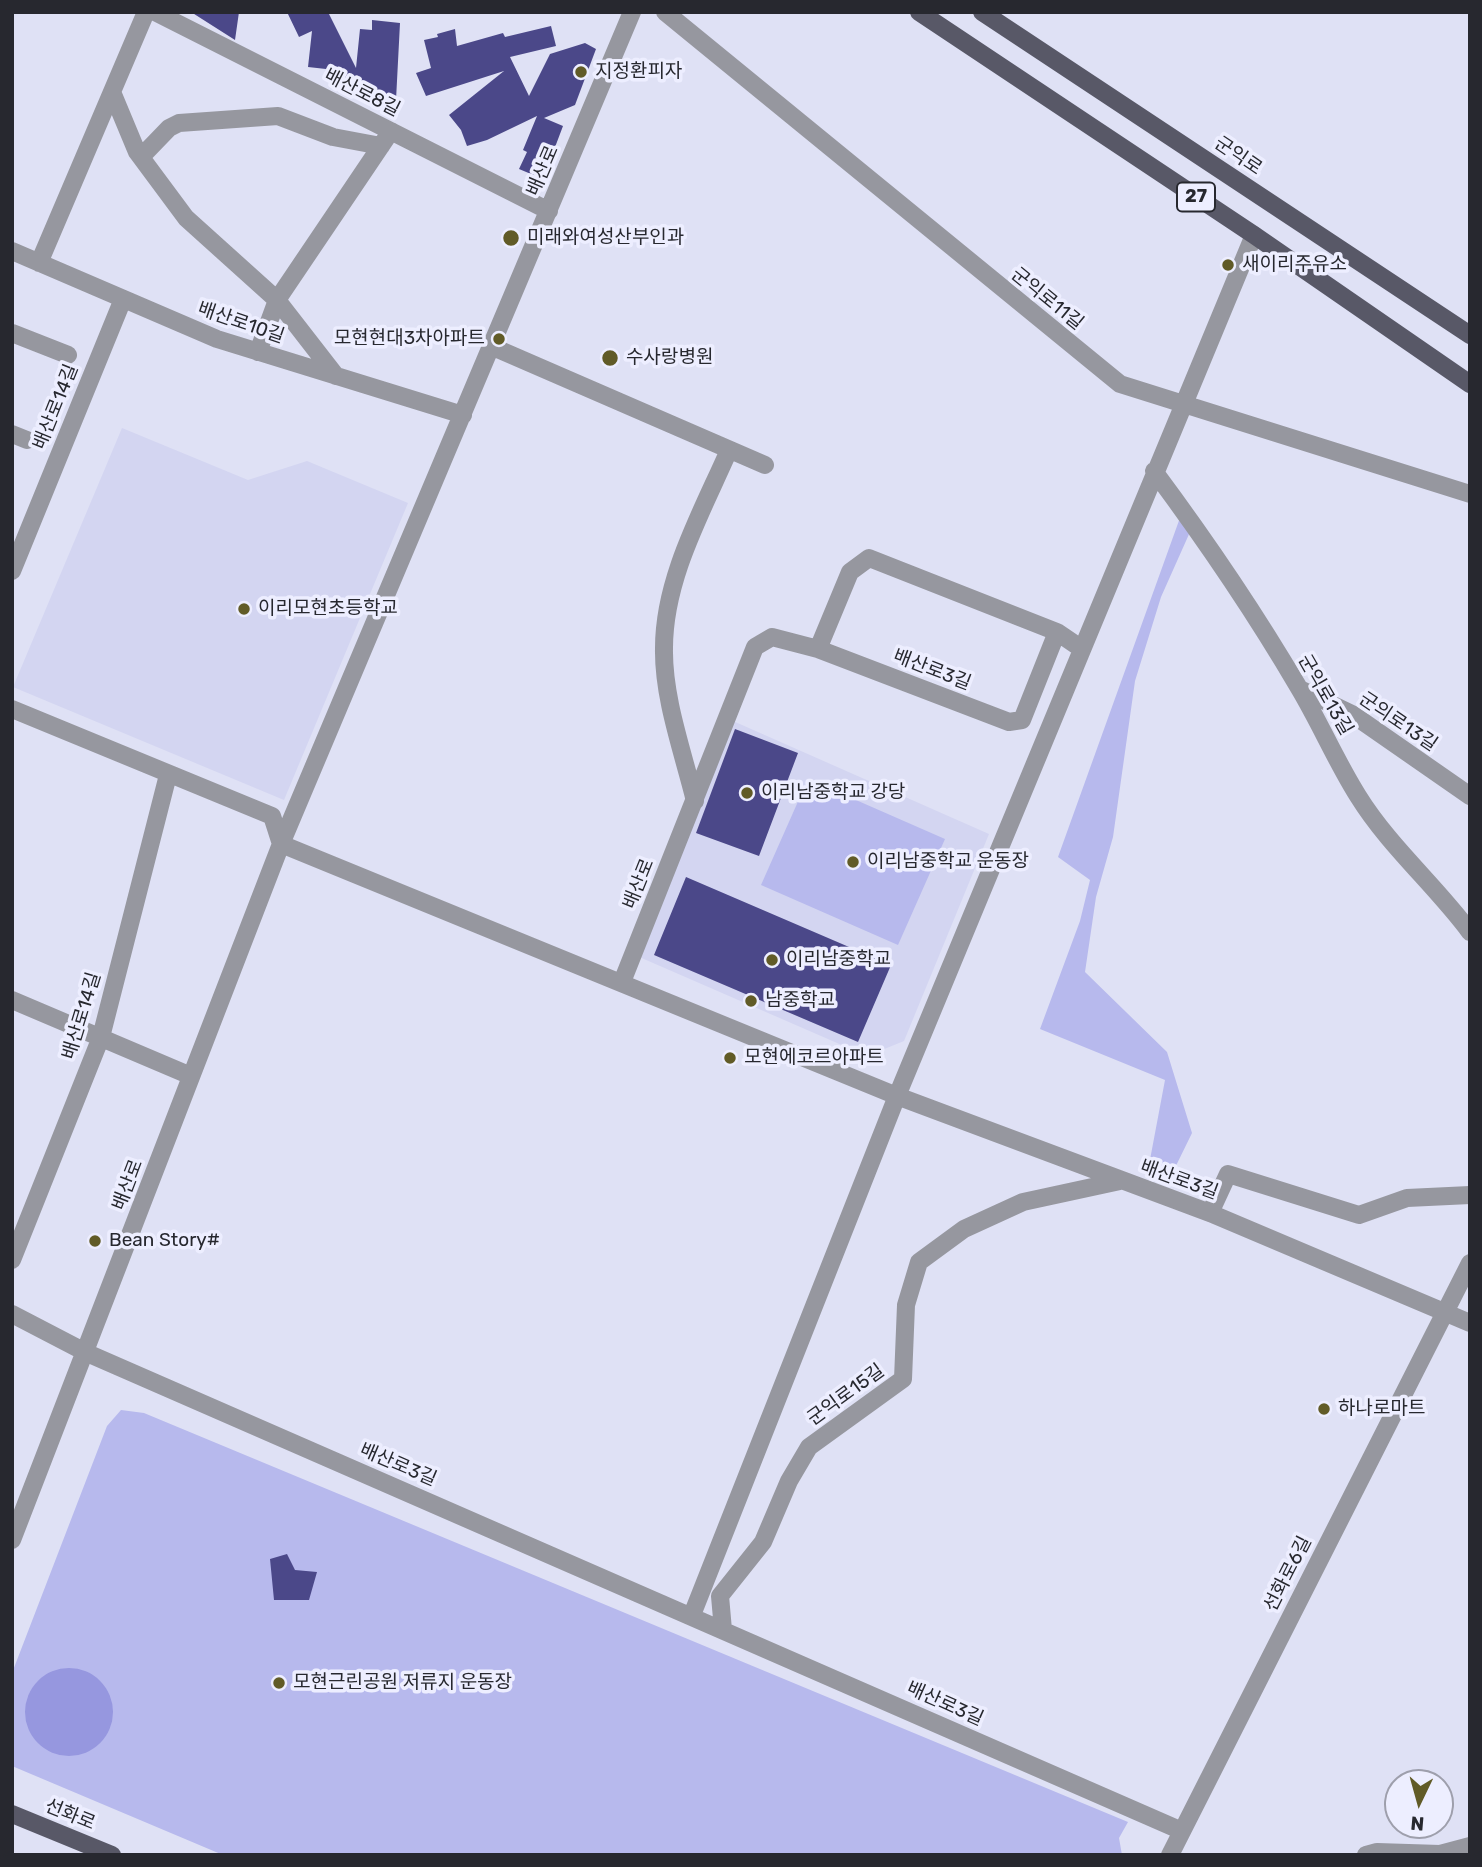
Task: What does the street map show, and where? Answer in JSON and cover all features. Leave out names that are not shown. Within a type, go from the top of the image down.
[{"type":"main road","name":"27","points":[[919,12],[1254,235],[1470,384]]},
{"type":"main road","name":"군익로","points":[[982,12],[1470,335]]},
{"type":"main road","name":"선화로","points":[[12,1814],[112,1855]]},
{"type":"street","points":[[39,263],[146,12]]},
{"type":"street","name":"배산로8길","points":[[155,12],[549,211]]},
{"type":"street","name":"배산로","points":[[12,1540],[87,1353],[281,844],[493,347],[632,12]]},
{"type":"street","name":"군익로11길","points":[[665,12],[1120,384],[1470,494]]},
{"type":"street","points":[[112,92],[141,157],[186,218],[277,300],[336,376]]},
{"type":"street","points":[[141,157],[169,128],[179,123],[278,116],[333,136],[380,146]]},
{"type":"street","points":[[258,352],[277,300],[391,131]]},
{"type":"street","points":[[692,1615],[897,1096],[1182,402],[1254,235]]},
{"type":"street","name":"배산로10길","points":[[12,251],[216,339],[463,415]]},
{"type":"street","name":"배산로14길","points":[[12,570],[123,299]]},
{"type":"street","points":[[12,333],[68,355]]},
{"type":"street","points":[[493,347],[765,465]]},
{"type":"street","points":[[695,801],[668,690],[664,649],[666,619],[676,575],[729,450]]},
{"type":"street","name":"군익로13길","points":[[1154,471],[1210,546],[1300,689],[1358,797],[1382,830],[1445,898],[1470,932]]},
{"type":"street","points":[[818,649],[850,572],[869,558],[1057,632],[1082,649]]},
{"type":"street","name":"배산로3길","points":[[695,801],[755,646],[772,637],[818,649],[1009,722],[1022,720],[1057,632]]},
{"type":"street","name":"군의로13길","points":[[1300,689],[1352,714],[1470,796]]},
{"type":"street","points":[[12,709],[272,816],[281,844],[622,982]]},
{"type":"street","name":"배산로14길","points":[[12,1260],[101,1037],[168,775]]},
{"type":"street","name":"배산로","points":[[622,982],[695,801]]},
{"type":"street","name":"배산로3길","points":[[622,982],[897,1096],[1210,1213],[1444,1312]]},
{"type":"street","points":[[12,1000],[191,1076]]},
{"type":"street","points":[[1210,1213],[1228,1174],[1359,1215],[1407,1198],[1470,1195]]},
{"type":"street","name":"군익로15길","points":[[723,1630],[720,1596],[763,1542],[789,1481],[809,1447],[903,1379],[905,1305],[919,1262],[964,1229],[1023,1202],[1120,1181]]},
{"type":"street","name":"선화로6길","points":[[1170,1855],[1470,1263]]},
{"type":"street","points":[[1444,1312],[1470,1323]]},
{"type":"street","name":"배산로3길","points":[[12,1314],[87,1353],[1182,1831]]},
{"type":"street","points":[[1366,1855],[1377,1852],[1440,1854],[1470,1846]]},
{"type":"shaded area","points":[[122,428],[248,480],[307,461],[408,503],[284,800],[13,687]]},
{"type":"shaded area","points":[[1181,515],[1194,523],[1161,597],[1135,681],[1113,837],[1096,897],[1085,972],[1167,1052],[1192,1133],[1170,1178],[1149,1165],[1165,1080],[1040,1029],[1080,921],[1090,880],[1058,857]]},
{"type":"shaded area","points":[[733,721],[989,834],[904,1041],[867,1056],[637,956]]},
{"type":"shaded area","name":"이리남중학교 운동장","points":[[808,779],[945,839],[898,945],[761,885]]},
{"type":"shaded area","points":[[121,1410],[144,1413],[1128,1822],[1119,1838],[1122,1855],[223,1855],[12,1766],[12,1673],[107,1426]]},
{"type":"shaded area","points":[[69,1668],[94,1675],[106,1687],[113,1712],[106,1737],[94,1749],[69,1756],[44,1749],[32,1737],[25,1712],[32,1687],[44,1675]]},
{"type":"building","points":[[191,12],[239,12],[235,40]]},
{"type":"building","points":[[287,12],[328,12],[356,68],[360,29],[372,30],[372,20],[400,23],[396,100],[367,98],[368,88],[355,87],[355,82],[325,79],[326,69],[308,67],[312,31],[299,37]]},
{"type":"building","points":[[551,26],[556,46],[510,57],[529,96],[550,54],[585,43],[596,49],[575,105],[544,118],[563,126],[543,179],[519,169],[527,152],[523,150],[537,116],[487,140],[467,146],[461,130],[449,115],[504,71],[426,96],[416,73],[431,68],[424,40],[438,37],[437,34],[455,29],[457,46],[503,33],[505,37]]},
{"type":"building","name":"이리남중학교 강당","points":[[735,729],[798,753],[759,856],[696,833]]},
{"type":"building","name":"이리남중학교","points":[[686,877],[891,965],[858,1042],[654,955]]},
{"type":"building","points":[[287,1554],[295,1570],[317,1572],[309,1600],[274,1600],[270,1559]]},
{"type":"place","name":"지정환피자","points":[[581,72]]},
{"type":"place","name":"미래와여성산부인과","points":[[511,238]]},
{"type":"place","name":"새이리주유소","points":[[1228,265]]},
{"type":"place","name":"모현현대3차아파트","points":[[499,339]]},
{"type":"place","name":"수사랑병원","points":[[610,358]]},
{"type":"place","name":"이리모현초등학교","points":[[244,609]]},
{"type":"place","name":"이리남중학교 강당","points":[[747,793]]},
{"type":"place","name":"이리남중학교 운동장","points":[[853,862]]},
{"type":"place","name":"이리남중학교","points":[[772,960]]},
{"type":"place","name":"남중학교","points":[[751,1001]]},
{"type":"place","name":"모현에코르아파트","points":[[730,1058]]},
{"type":"place","name":"Bean Story#","points":[[95,1241]]},
{"type":"place","name":"하나로마트","points":[[1324,1409]]},
{"type":"place","name":"모현근린공원 저류지 운동장","points":[[279,1683]]}]
